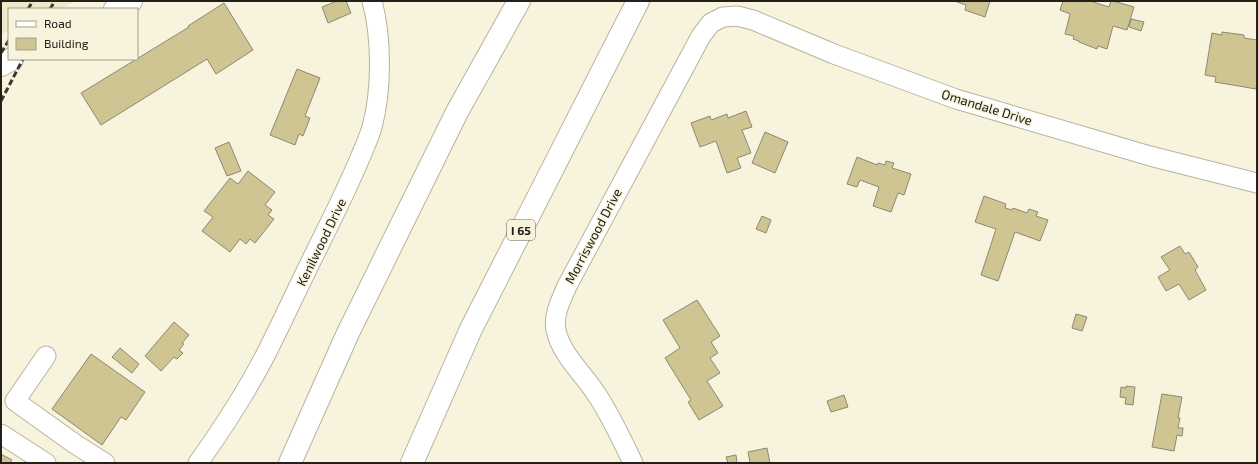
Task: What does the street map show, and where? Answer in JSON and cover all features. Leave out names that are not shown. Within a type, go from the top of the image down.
[{"type":"main road","points":[[117,8],[132,1]]},
{"type":"main road","points":[[481,70],[511,1]]},
{"type":"main road","points":[[290,463],[348,333],[458,112],[519,1]]},
{"type":"main road","name":"I 65","points":[[412,463],[471,329],[638,1]]},
{"type":"main road","points":[[1,65],[10,60]]},
{"type":"street","name":"Kenilwood Drive","points":[[198,463],[225,423],[266,353],[354,173],[372,128],[378,98],[379,77],[378,41],[372,1]]},
{"type":"street","name":"Omandale Drive","points":[[723,17],[737,16],[753,20],[834,54],[956,99],[1150,156],[1257,183]]},
{"type":"street","name":"Morriswood Drive","points":[[633,463],[610,416],[597,394],[571,361],[562,346],[556,330],[556,315],[570,280],[701,36],[711,23],[723,17]]},
{"type":"street","points":[[46,356],[15,401],[75,444],[105,463]]},
{"type":"street","points":[[1,434],[46,463]]},
{"type":"shaded area","points":[[1,1],[76,1],[62,8],[8,8],[8,31],[1,34]]},
{"type":"building","points":[[337,1],[346,1],[351,13],[328,23],[322,7]]},
{"type":"building","points":[[954,1],[990,1],[985,17],[965,10],[966,5]]},
{"type":"building","points":[[1063,1],[1090,1],[1109,7],[1111,1],[1113,1],[1134,7],[1127,30],[1113,26],[1107,49],[1098,46],[1097,49],[1073,39],[1074,36],[1065,34],[1070,14],[1060,10]]},
{"type":"building","points":[[224,3],[253,50],[216,74],[207,59],[101,125],[81,93],[135,60],[138,60],[138,58],[189,27],[188,26]]},
{"type":"building","points":[[1131,19],[1144,22],[1141,31],[1129,27]]},
{"type":"building","points":[[1222,32],[1244,35],[1244,38],[1257,40],[1256,89],[1215,82],[1216,77],[1205,75],[1212,33],[1222,35]]},
{"type":"building","points":[[297,69],[320,78],[305,116],[310,118],[303,136],[299,134],[295,145],[270,135]]},
{"type":"building","points":[[746,111],[752,127],[742,130],[751,153],[737,158],[741,168],[727,173],[716,141],[700,147],[691,123],[710,116],[711,120],[727,114],[728,118]]},
{"type":"building","points":[[765,132],[788,142],[775,173],[752,163]]},
{"type":"building","points":[[229,142],[241,171],[227,176],[215,148]]},
{"type":"building","points":[[857,157],[877,165],[878,163],[885,165],[886,161],[894,163],[892,168],[911,174],[904,195],[898,193],[891,212],[873,206],[879,187],[860,180],[857,187],[847,184]]},
{"type":"building","points":[[248,171],[275,192],[265,205],[272,210],[268,215],[274,219],[255,243],[250,239],[246,244],[240,239],[230,252],[202,231],[213,217],[204,211],[230,178],[238,184]]},
{"type":"building","points":[[984,196],[1006,204],[1005,208],[1012,210],[1013,208],[1027,213],[1029,209],[1038,212],[1036,216],[1048,220],[1040,241],[1015,232],[998,281],[981,275],[996,229],[975,222]]},
{"type":"building","points":[[762,216],[771,220],[766,233],[756,229]]},
{"type":"building","points":[[1180,246],[1185,254],[1189,252],[1198,267],[1195,270],[1206,290],[1189,300],[1179,284],[1166,291],[1158,277],[1170,270],[1161,257]]},
{"type":"building","points":[[697,300],[720,336],[711,342],[718,353],[710,358],[720,373],[707,381],[723,406],[699,420],[688,402],[691,400],[665,358],[680,348],[663,320]]},
{"type":"building","points":[[1076,314],[1087,317],[1082,331],[1072,328]]},
{"type":"building","points":[[174,322],[189,335],[182,343],[184,344],[179,350],[183,353],[177,359],[174,357],[161,371],[145,356]]},
{"type":"building","points":[[120,348],[139,364],[132,373],[112,357]]},
{"type":"building","points":[[91,354],[145,392],[126,420],[121,417],[102,445],[52,409]]},
{"type":"building","points":[[1126,386],[1135,387],[1133,405],[1125,404],[1126,398],[1120,397],[1121,387],[1126,388]]},
{"type":"building","points":[[1162,394],[1182,397],[1178,418],[1180,418],[1178,428],[1183,428],[1182,436],[1177,435],[1174,451],[1152,447]]},
{"type":"building","points":[[844,395],[848,407],[831,412],[827,401]]},
{"type":"building","points":[[767,448],[770,463],[747,463],[750,462],[748,452]]},
{"type":"building","points":[[1,454],[12,460],[10,463],[1,463]]},
{"type":"building","points":[[736,455],[737,463],[728,463],[726,457]]},
{"type":"railway","points":[[29,8],[33,1]]},
{"type":"railway","points":[[51,8],[55,1]]},
{"type":"railway","points":[[1,53],[8,42]]},
{"type":"railway","points":[[1,101],[22,60]]}]
